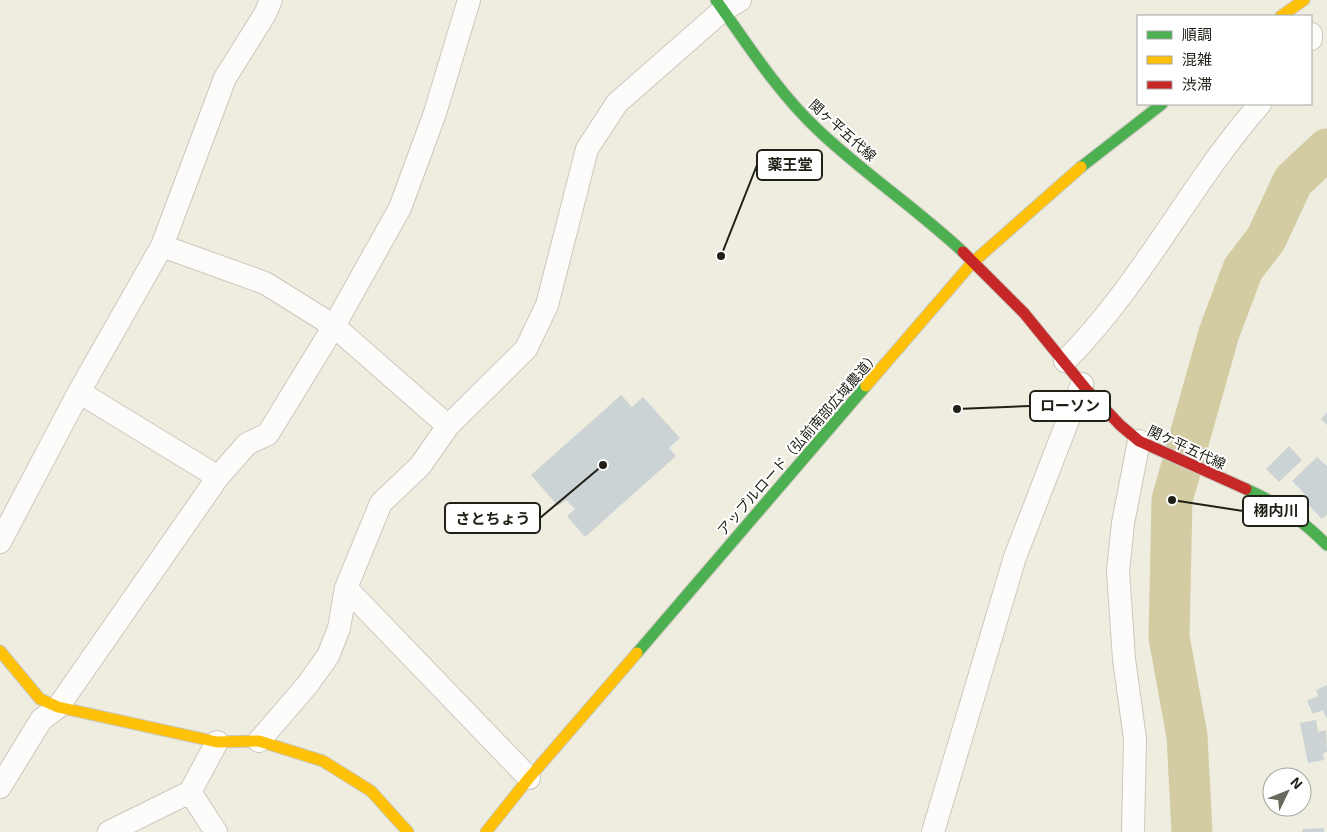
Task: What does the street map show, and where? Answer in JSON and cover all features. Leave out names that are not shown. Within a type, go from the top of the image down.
[{"type":"street","points":[[0,542],[79,392],[162,246],[225,78],[265,14],[270,0]]},
{"type":"street","points":[[0,786],[41,720],[58,707],[218,478],[247,444],[268,434],[334,326],[400,208],[435,113],[469,0]]},
{"type":"street","points":[[259,741],[308,684],[328,656],[339,628],[346,588],[381,503],[420,466],[448,426],[526,349],[547,305],[587,149],[617,103],[726,3]]},
{"type":"street","name":"関ヶ平五代線","points":[[726,3],[769,74],[802,115],[850,159],[923,217],[972,263]]},
{"type":"street","name":"アップルロード（弘前南部広域農道）","points":[[486,832],[529,778],[972,263],[1084,165],[1161,105]]},
{"type":"street","points":[[1065,361],[1092,334],[1131,283],[1230,138],[1259,105]]},
{"type":"street","points":[[162,246],[266,283],[334,326],[448,426]]},
{"type":"street","name":"関ケ平五代線","points":[[972,263],[1008,295],[1110,416],[1143,443],[1278,504],[1307,524],[1327,545]]},
{"type":"street","points":[[933,832],[1015,557],[1082,384]]},
{"type":"street","points":[[79,392],[218,478]]},
{"type":"street","points":[[1133,832],[1135,739],[1124,659],[1118,571],[1123,523],[1143,443]]},
{"type":"street","points":[[346,588],[529,778]]},
{"type":"street","points":[[0,651],[40,699],[58,707],[217,742],[259,741],[323,761],[371,791],[408,832]]},
{"type":"street","points":[[110,832],[190,792],[217,742]]},
{"type":"street","points":[[190,792],[216,832]]},
{"type":"building","points":[[621,395],[632,407],[643,397],[680,438],[669,448],[676,456],[585,537],[567,516],[575,509],[566,500],[558,506],[531,475]]},
{"type":"building","points":[[1327,412],[1327,425],[1321,419]]},
{"type":"building","points":[[1289,446],[1302,460],[1279,482],[1266,469]]},
{"type":"building","points":[[1317,457],[1327,466],[1327,515],[1322,519],[1302,498],[1306,495],[1292,481]]},
{"type":"building","points":[[1327,685],[1327,719],[1323,710],[1313,714],[1307,701],[1318,696],[1316,690]]},
{"type":"building","points":[[1316,720],[1318,732],[1326,730],[1327,752],[1323,753],[1324,760],[1308,763],[1300,723]]},
{"type":"building","points":[[1324,828],[1324,832],[1302,832],[1302,829]]},
{"type":"waterway","points":[[1192,832],[1187,736],[1169,637],[1172,500],[1219,333],[1243,269],[1266,239],[1293,181],[1327,149]]},
{"type":"traffic: fast","points":[[716,0],[764,67],[802,114],[853,161],[927,220],[963,252]]},
{"type":"traffic: fast","points":[[1081,167],[1161,105]]},
{"type":"traffic: fast","points":[[637,653],[866,386]]},
{"type":"traffic: fast","points":[[1246,489],[1269,500],[1289,513],[1308,527],[1327,545]]},
{"type":"traffic: slow","points":[[1282,15],[1304,0]]},
{"type":"traffic: slow","points":[[866,386],[972,263],[1081,167]]},
{"type":"traffic: slow","points":[[0,651],[40,699],[58,707],[217,742],[259,741],[323,761],[371,791],[408,832]]},
{"type":"traffic: slow","points":[[486,832],[529,778],[637,653]]},
{"type":"traffic: jam","points":[[963,252],[1024,313],[1086,389],[1120,425],[1139,441],[1246,489]]},
{"type":"place","name":"薬王堂","points":[[721,256]]},
{"type":"place","name":"ローソン","points":[[957,409]]},
{"type":"place","name":"さとちょう","points":[[603,465]]},
{"type":"place","name":"栩内川","points":[[1172,500]]}]
